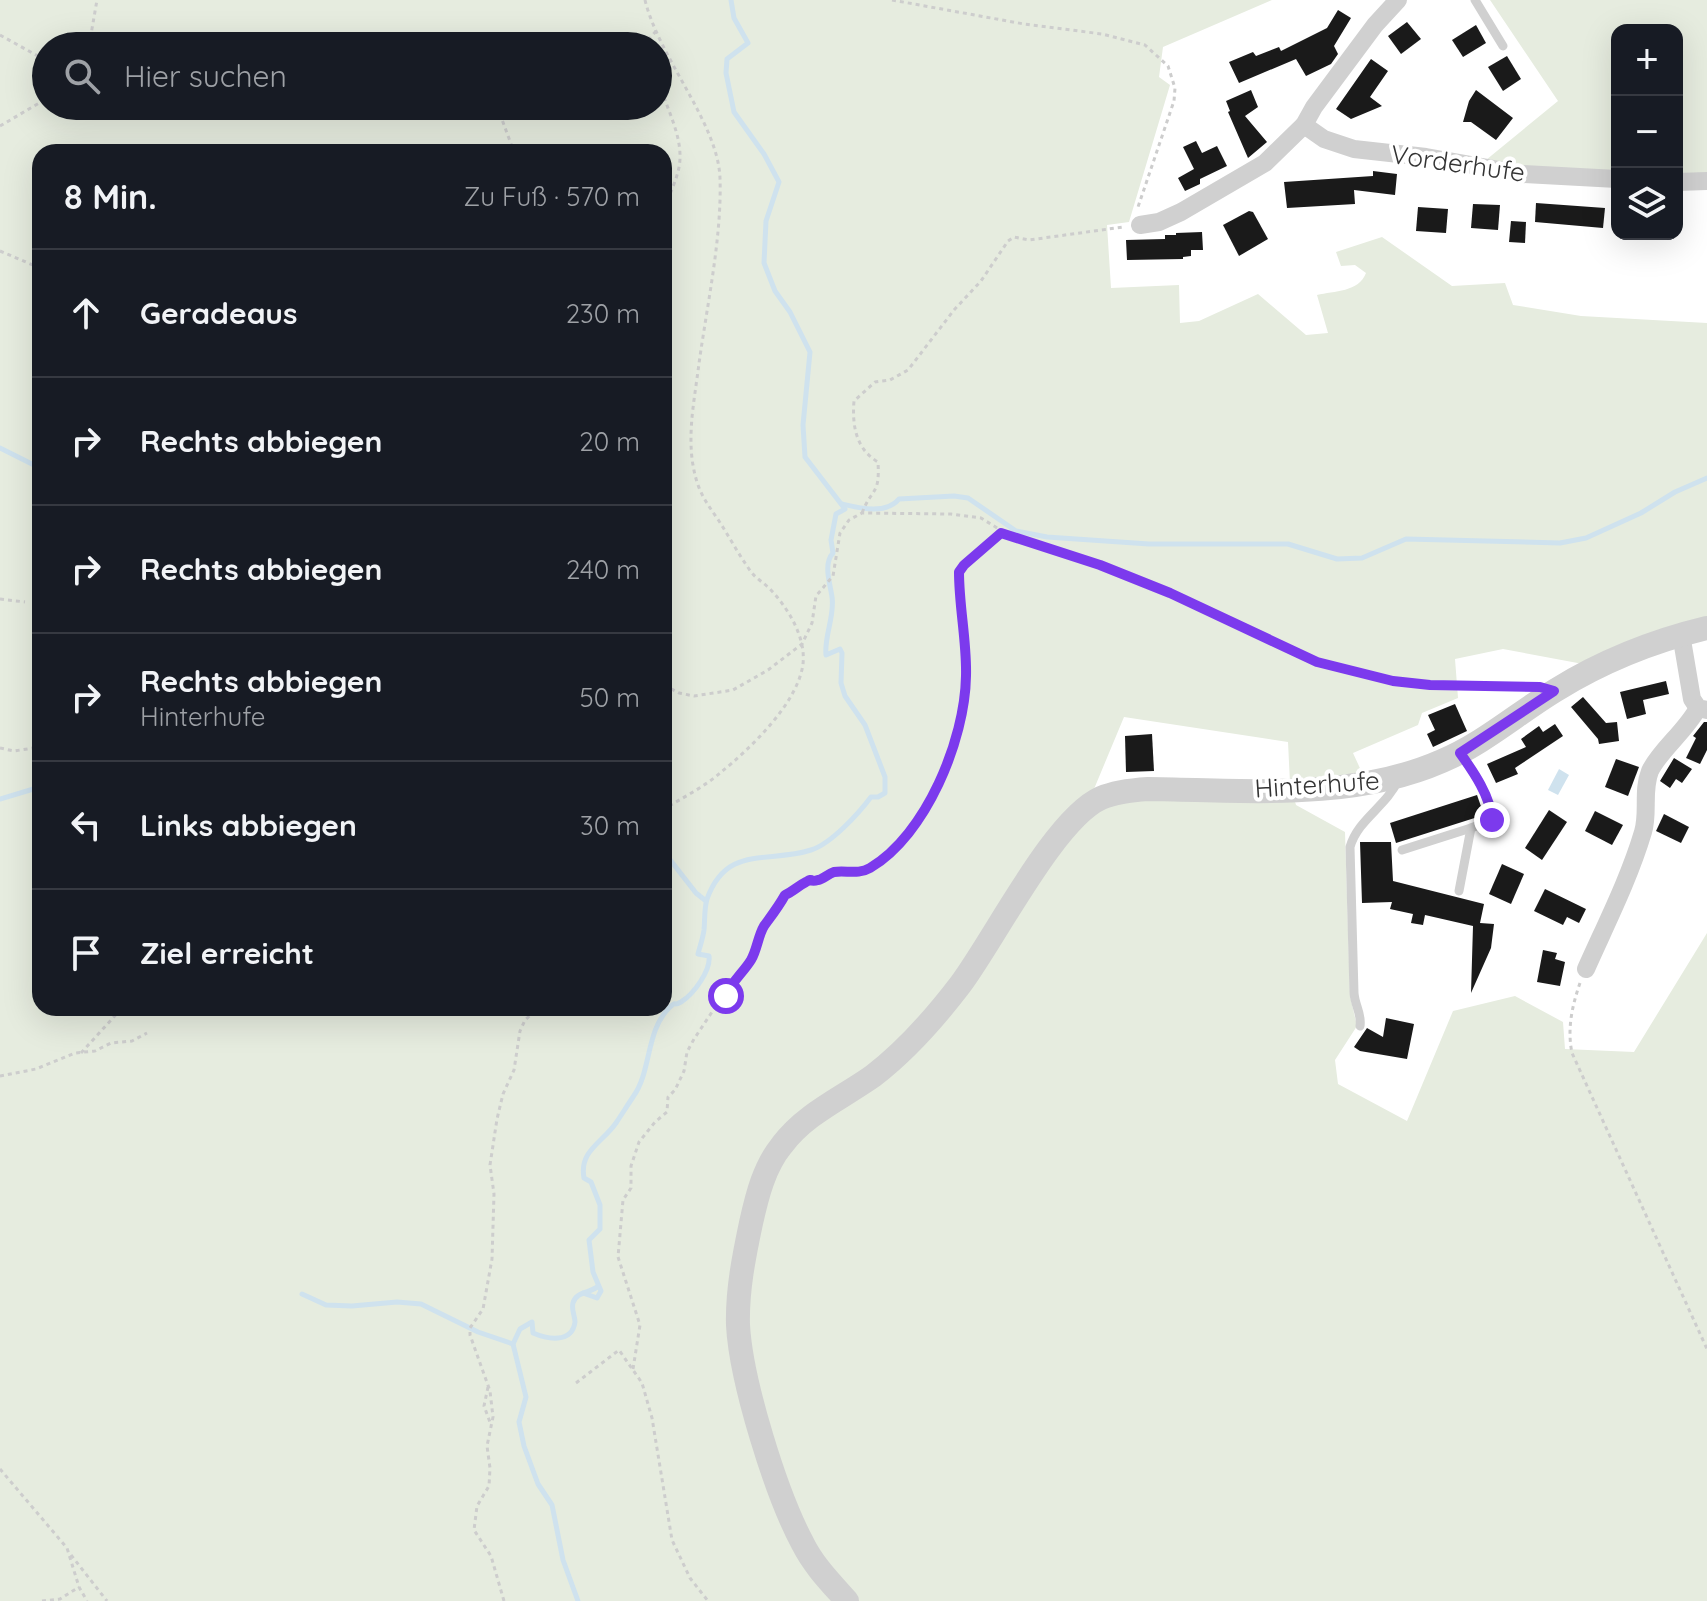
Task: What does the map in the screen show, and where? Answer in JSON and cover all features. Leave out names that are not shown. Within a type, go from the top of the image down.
[{"type":"street","points":[[1140,225],[1159,222],[1229,186],[1265,163],[1304,125],[1375,25],[1398,0]]},
{"type":"street","name":"Vorderhufe","points":[[1304,125],[1324,139],[1354,149],[1440,159],[1522,174],[1611,179]]},
{"type":"street","points":[[1683,182],[1707,181]]},
{"type":"street","name":"Hinterhufe","points":[[847,1601],[811,1559],[792,1522],[769,1457],[741,1344],[739,1307],[749,1233],[759,1192],[773,1158],[794,1132],[816,1113],[870,1078],[919,1036],[961,984],[1071,821],[1100,798],[1148,789],[1331,788],[1399,777],[1460,753],[1554,691],[1616,657],[1707,628]]},
{"type":"street","points":[[1586,969],[1644,829],[1650,772],[1702,709],[1689,687],[1681,634]]},
{"type":"lane","points":[[1475,0],[1503,46]]},
{"type":"lane","points":[[1402,850],[1492,820],[1492,812],[1471,768],[1460,753]]},
{"type":"lane","points":[[1360,1026],[1362,1015],[1355,1004],[1354,993],[1350,847],[1354,833],[1393,791],[1399,777]]},
{"type":"lane","points":[[1459,891],[1471,828]]},
{"type":"path","points":[[91,32],[97,0]]},
{"type":"path","points":[[645,0],[656,31]]},
{"type":"path","points":[[862,513],[878,488],[878,462],[866,455],[859,445],[854,401],[875,382],[890,380],[908,370],[1014,237],[1029,240],[1140,225],[1138,208],[1174,101],[1175,88],[1168,66],[1145,45],[1102,34],[1024,24],[892,0]]},
{"type":"path","points":[[0,35],[32,52]]},
{"type":"path","points":[[672,65],[702,123],[719,165],[716,236],[691,419],[692,458],[705,502],[754,576],[782,603],[802,644]]},
{"type":"path","points":[[0,126],[32,107]]},
{"type":"path","points":[[672,119],[680,155],[672,189]]},
{"type":"path","points":[[502,120],[511,144]]},
{"type":"path","points":[[0,251],[32,265]]},
{"type":"path","points":[[672,804],[719,774],[788,702],[800,681],[802,644],[814,615],[816,596],[833,576],[840,533],[849,520],[862,513],[951,514],[981,518],[1001,533],[1156,587],[1317,662],[1393,681],[1430,685],[1540,687],[1554,691]]},
{"type":"path","points":[[633,1369],[640,1325],[618,1257],[623,1200],[631,1188],[631,1166],[639,1142],[667,1112],[668,1097],[684,1071],[687,1052],[694,1039],[752,959],[762,928],[776,913],[785,895],[809,880],[818,880],[835,872],[848,874],[866,870],[891,853],[934,793],[950,754],[962,707],[966,675],[959,572],[1001,533]]},
{"type":"path","points":[[0,599],[25,602]]},
{"type":"path","points":[[672,689],[694,696],[733,690],[757,677],[802,644]]},
{"type":"path","points":[[0,748],[14,751],[32,748]]},
{"type":"path","points":[[1586,969],[1571,1016],[1569,1032],[1572,1053],[1707,1349]]},
{"type":"path","points":[[81,1053],[115,1016]]},
{"type":"path","points":[[504,1601],[491,1556],[475,1536],[474,1530],[477,1506],[489,1486],[487,1446],[492,1402],[470,1328],[483,1309],[492,1259],[492,1152],[503,1094],[514,1070],[520,1031],[529,1016]]},
{"type":"path","points":[[0,1076],[36,1069],[111,1043],[132,1041],[147,1033]]},
{"type":"path","points":[[576,1383],[619,1350],[642,1383],[652,1418],[672,1540],[690,1578],[708,1601]]},
{"type":"path","points":[[488,1387],[484,1406],[491,1425]]},
{"type":"path","points":[[0,1469],[107,1601]]},
{"type":"path","points":[[69,1552],[79,1587],[87,1601]]},
{"type":"path","points":[[42,1601],[60,1599],[79,1587]]},
{"type":"shaded area","points":[[0,0],[1272,0],[1163,47],[1159,77],[1170,85],[1129,222],[1107,225],[1111,288],[1179,285],[1180,323],[1199,321],[1258,294],[1306,335],[1328,333],[1317,295],[1352,287],[1366,273],[1355,265],[1341,266],[1336,252],[1382,237],[1452,286],[1505,283],[1513,305],[1581,316],[1707,323],[1707,620],[1583,664],[1503,649],[1455,659],[1458,698],[1422,713],[1418,725],[1353,753],[1364,777],[1290,784],[1296,805],[1345,832],[1350,996],[1357,1026],[1335,1060],[1338,1084],[1407,1121],[1453,1011],[1515,996],[1563,1022],[1565,1049],[1634,1052],[1707,933],[1707,1601],[0,1601]],"holes":[[[1124,717],[1288,742],[1290,783],[1094,789]]]},
{"type":"shaded area","points":[[1490,0],[1707,0],[1707,179],[1683,181],[1683,24],[1611,24],[1611,176],[1521,170],[1486,160],[1558,101]]},
{"type":"water","points":[[1559,769],[1569,775],[1558,795],[1548,790]]},
{"type":"building","points":[[1338,10],[1351,18],[1334,46],[1338,54],[1331,64],[1306,76],[1296,59],[1239,83],[1229,62],[1253,52],[1256,56],[1279,47],[1281,51],[1327,28]]},
{"type":"building","points":[[1407,22],[1421,39],[1401,54],[1388,36]]},
{"type":"building","points":[[1476,25],[1486,43],[1463,57],[1452,40]]},
{"type":"building","points":[[1507,56],[1521,79],[1503,91],[1488,67]]},
{"type":"building","points":[[1371,59],[1388,71],[1370,97],[1382,106],[1351,119],[1336,109]]},
{"type":"building","points":[[1251,90],[1258,107],[1245,116],[1267,142],[1248,158],[1226,101]]},
{"type":"building","points":[[1476,90],[1513,118],[1496,140],[1471,122],[1463,122]]},
{"type":"building","points":[[1196,141],[1202,153],[1217,146],[1227,166],[1200,179],[1200,184],[1185,191],[1178,178],[1194,169],[1183,147]]},
{"type":"building","points":[[1373,171],[1397,174],[1395,195],[1354,190],[1355,204],[1287,208],[1284,182],[1373,176]]},
{"type":"building","points":[[1536,203],[1605,208],[1603,228],[1535,222]]},
{"type":"building","points":[[1473,204],[1500,205],[1498,230],[1471,228]]},
{"type":"building","points":[[1418,207],[1448,209],[1446,233],[1416,231]]},
{"type":"building","points":[[1249,211],[1253,212],[1268,239],[1239,256],[1223,225]]},
{"type":"building","points":[[1511,221],[1526,222],[1525,243],[1509,242]]},
{"type":"building","points":[[1202,232],[1203,250],[1191,250],[1191,256],[1183,259],[1127,260],[1126,240],[1165,239],[1165,235]]},
{"type":"building","points":[[1666,681],[1669,694],[1643,700],[1646,714],[1627,719],[1620,692]]},
{"type":"building","points":[[1583,697],[1606,723],[1617,722],[1619,741],[1599,744],[1571,707]]},
{"type":"building","points":[[1455,704],[1467,731],[1433,747],[1427,734],[1435,730],[1428,715]]},
{"type":"building","points":[[1707,722],[1707,750],[1700,764],[1686,758],[1696,738],[1693,736]]},
{"type":"building","points":[[1555,724],[1563,736],[1515,768],[1518,774],[1496,783],[1487,764],[1526,747],[1521,739],[1539,726],[1543,732]]},
{"type":"building","points":[[1152,734],[1154,771],[1126,772],[1125,736]]},
{"type":"building","points":[[1674,758],[1692,769],[1682,783],[1676,779],[1670,788],[1660,781]]},
{"type":"building","points":[[1616,759],[1639,767],[1628,796],[1605,787]]},
{"type":"building","points":[[1477,795],[1484,815],[1396,843],[1390,823]]},
{"type":"building","points":[[1549,810],[1567,822],[1542,860],[1525,848]]},
{"type":"building","points":[[1595,811],[1623,825],[1612,845],[1585,831]]},
{"type":"building","points":[[1664,814],[1689,827],[1681,843],[1656,831]]},
{"type":"building","points":[[1360,842],[1391,842],[1393,881],[1484,904],[1480,923],[1494,924],[1491,948],[1471,993],[1473,926],[1425,915],[1423,925],[1411,923],[1413,914],[1390,909],[1392,902],[1362,903]]},
{"type":"building","points":[[1502,864],[1524,874],[1511,904],[1489,894]]},
{"type":"building","points":[[1545,889],[1586,909],[1579,923],[1567,917],[1563,925],[1534,911]]},
{"type":"building","points":[[1543,950],[1557,953],[1555,959],[1565,962],[1560,986],[1537,982]]},
{"type":"building","points":[[1386,1018],[1414,1024],[1407,1059],[1360,1051],[1354,1047],[1367,1028],[1383,1037]]},
{"type":"waterway","points":[[672,1005],[691,993],[704,975],[709,956],[698,954],[704,933],[706,903],[715,882],[726,870],[750,859],[795,854],[819,847],[844,827],[871,797],[885,793],[885,777],[865,725],[845,696],[841,683],[842,653],[840,649],[826,655],[833,604],[828,568],[833,553],[831,540],[836,514],[845,509],[805,457],[803,425],[810,352],[790,312],[775,291],[764,263],[766,221],[779,182],[764,154],[734,112],[726,73],[727,59],[748,43],[734,18],[731,0]]},
{"type":"waterway","points":[[0,448],[32,464]]},
{"type":"waterway","points":[[842,504],[880,509],[899,499],[954,496],[968,498],[1016,531],[1047,537],[1149,544],[1288,544],[1337,559],[1362,558],[1406,539],[1560,543],[1586,538],[1707,478]]},
{"type":"waterway","points":[[0,799],[32,789]]},
{"type":"waterway","points":[[672,862],[706,901]]},
{"type":"waterway","points":[[583,1293],[597,1298],[601,1291],[593,1272],[589,1240],[600,1229],[600,1205],[591,1182],[584,1178],[585,1161],[616,1123],[639,1087],[652,1039],[663,1016]]},
{"type":"waterway","points":[[578,1601],[563,1560],[552,1505],[538,1484],[524,1446],[519,1422],[526,1397],[513,1344],[520,1329],[532,1322],[533,1333],[539,1335],[558,1338],[569,1334],[575,1322],[572,1308],[575,1299],[598,1286]]},
{"type":"waterway","points":[[302,1294],[326,1305],[421,1304],[478,1332],[513,1344]]},
{"type":"route","points":[[726,996],[752,959],[762,928],[776,913],[785,895],[809,880],[818,880],[835,872],[848,874],[866,870],[877,863],[891,853],[934,793],[950,754],[965,694],[959,572],[1001,533],[1100,565],[1170,593],[1317,662],[1393,681],[1430,685],[1540,687],[1554,691],[1460,753],[1482,791],[1492,812],[1492,820]]}]
